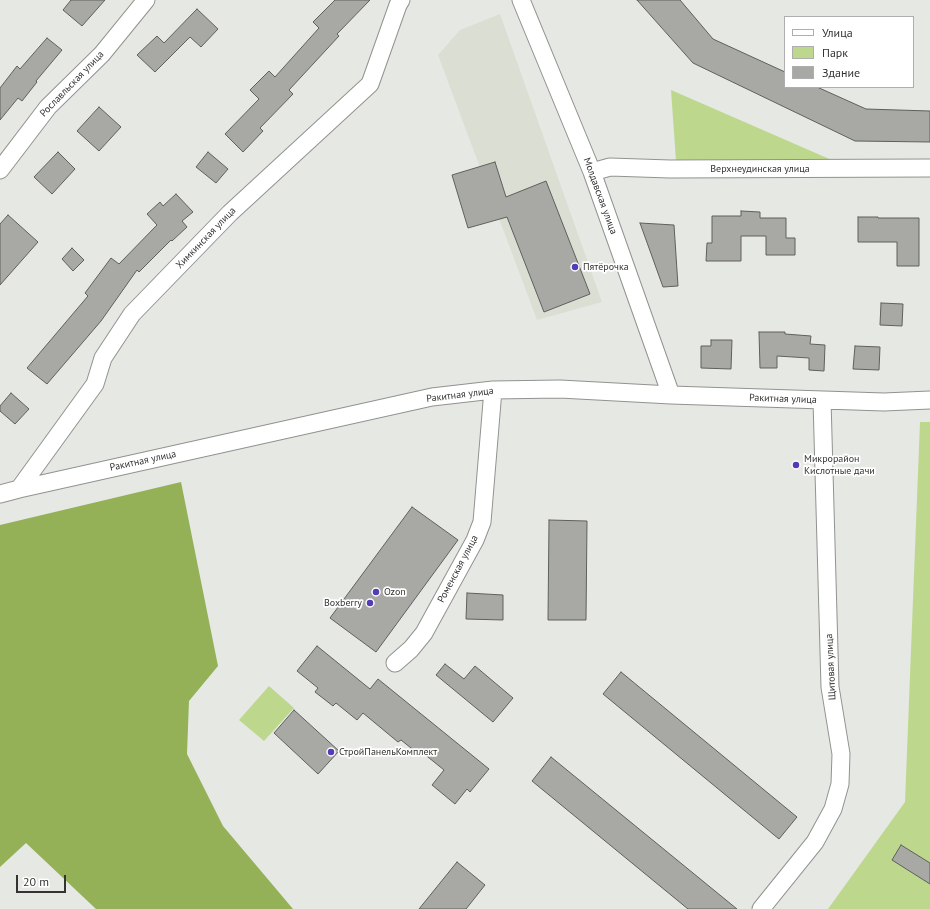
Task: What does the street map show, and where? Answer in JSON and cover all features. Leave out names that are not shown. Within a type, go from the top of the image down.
[{"type":"street","name":"Рославльская улица","points":[[0,170],[48,107],[102,54],[146,0]]},
{"type":"street","name":"Химкинская улица","points":[[19,489],[96,384],[103,358],[132,314],[230,213],[370,84],[401,0]]},
{"type":"street","name":"Молдавская улица","points":[[521,0],[592,172],[671,395]]},
{"type":"street","name":"Верхнеудинская улица","points":[[592,172],[610,167],[670,169],[930,168]]},
{"type":"street","name":"Ракитная улица","points":[[0,494],[432,397],[493,390],[560,389],[671,395],[884,402],[930,400]]},
{"type":"street","name":"Роменская улица","points":[[396,662],[411,649],[424,633],[478,534],[482,522],[493,390]]},
{"type":"street","name":"Щитовая улица","points":[[761,909],[815,842],[833,809],[840,784],[841,754],[830,687],[822,400]]},
{"type":"shaded area","points":[[500,14],[602,302],[537,320],[438,55],[460,30]]},
{"type":"green space","points":[[671,90],[834,161],[676,161]]},
{"type":"green space","points":[[920,422],[930,422],[930,909],[828,909],[905,802]]},
{"type":"green space","points":[[181,482],[218,666],[189,701],[187,754],[223,826],[293,909],[96,909],[26,843],[0,867],[0,525]]},
{"type":"green space","points":[[269,686],[294,708],[264,741],[239,720]]},
{"type":"building","points":[[71,0],[105,0],[82,26],[63,10]]},
{"type":"building","points":[[335,0],[370,0],[337,34],[339,36],[289,90],[293,94],[260,128],[263,131],[243,152],[225,134],[259,99],[250,90],[269,71],[275,77],[319,28],[313,22]]},
{"type":"building","points":[[637,0],[680,0],[713,39],[784,72],[784,88],[819,88],[866,109],[930,111],[930,142],[855,141],[693,63]]},
{"type":"building","points":[[197,9],[218,29],[201,47],[190,37],[155,72],[137,55],[157,36],[164,43]]},
{"type":"building","points":[[47,38],[62,50],[36,81],[37,82],[22,101],[18,98],[0,120],[0,88],[17,66],[20,69]]},
{"type":"building","points":[[99,107],[121,127],[99,151],[77,131]]},
{"type":"building","points":[[58,152],[75,169],[52,194],[34,177]]},
{"type":"building","points":[[208,152],[228,169],[216,183],[196,167]]},
{"type":"building","points":[[495,162],[506,197],[546,181],[590,294],[544,312],[507,217],[468,228],[452,175]]},
{"type":"building","points":[[176,194],[193,212],[182,221],[187,227],[172,241],[171,240],[139,272],[137,270],[101,321],[47,384],[27,368],[88,296],[85,293],[111,258],[119,264],[157,225],[147,214],[160,202],[163,206]]},
{"type":"building","points":[[741,211],[760,212],[760,218],[786,218],[786,238],[795,238],[795,255],[766,255],[766,236],[741,236],[741,261],[706,261],[707,243],[712,243],[712,216],[741,216]]},
{"type":"building","points":[[8,215],[38,242],[0,285],[0,224]]},
{"type":"building","points":[[858,217],[919,218],[919,266],[897,266],[897,242],[858,242]]},
{"type":"building","points":[[640,223],[674,225],[678,286],[663,287]]},
{"type":"building","points":[[72,248],[84,260],[73,271],[62,259]]},
{"type":"building","points":[[881,303],[903,304],[902,326],[880,325]]},
{"type":"building","points":[[759,332],[785,332],[785,334],[811,336],[810,344],[825,345],[824,371],[809,370],[809,358],[777,356],[777,368],[760,368]]},
{"type":"building","points":[[711,340],[732,340],[731,369],[701,368],[701,346],[711,346]]},
{"type":"building","points":[[855,346],[880,347],[879,370],[853,369]]},
{"type":"building","points":[[11,393],[29,409],[15,424],[0,411],[0,406]]},
{"type":"building","points":[[412,507],[458,540],[376,652],[330,618]]},
{"type":"building","points":[[549,520],[587,521],[586,620],[548,620]]},
{"type":"building","points":[[467,593],[503,595],[503,620],[466,619]]},
{"type":"building","points":[[317,646],[370,689],[378,679],[489,769],[470,792],[467,789],[455,804],[432,785],[444,770],[423,753],[421,756],[401,740],[398,742],[363,713],[357,720],[336,703],[333,706],[315,692],[318,688],[297,671]]},
{"type":"building","points":[[445,664],[464,679],[475,666],[513,698],[493,722],[436,675]]},
{"type":"building","points":[[621,672],[797,817],[779,839],[603,694]]},
{"type":"building","points":[[294,710],[339,751],[318,774],[274,733]]},
{"type":"building","points":[[551,757],[737,909],[688,909],[532,781]]},
{"type":"building","points":[[901,845],[930,863],[930,884],[892,860]]},
{"type":"building","points":[[457,862],[485,885],[466,909],[419,909]]},
{"type":"place","name":"Пятёрочка","points":[[575,267]]},
{"type":"place","name":"Микрорайон Кислотные дачи","points":[[796,465]]},
{"type":"place","name":"Ozon","points":[[376,592]]},
{"type":"place","name":"Boxberry","points":[[370,603]]},
{"type":"place","name":"СтройПанельКомплект","points":[[331,752]]}]
